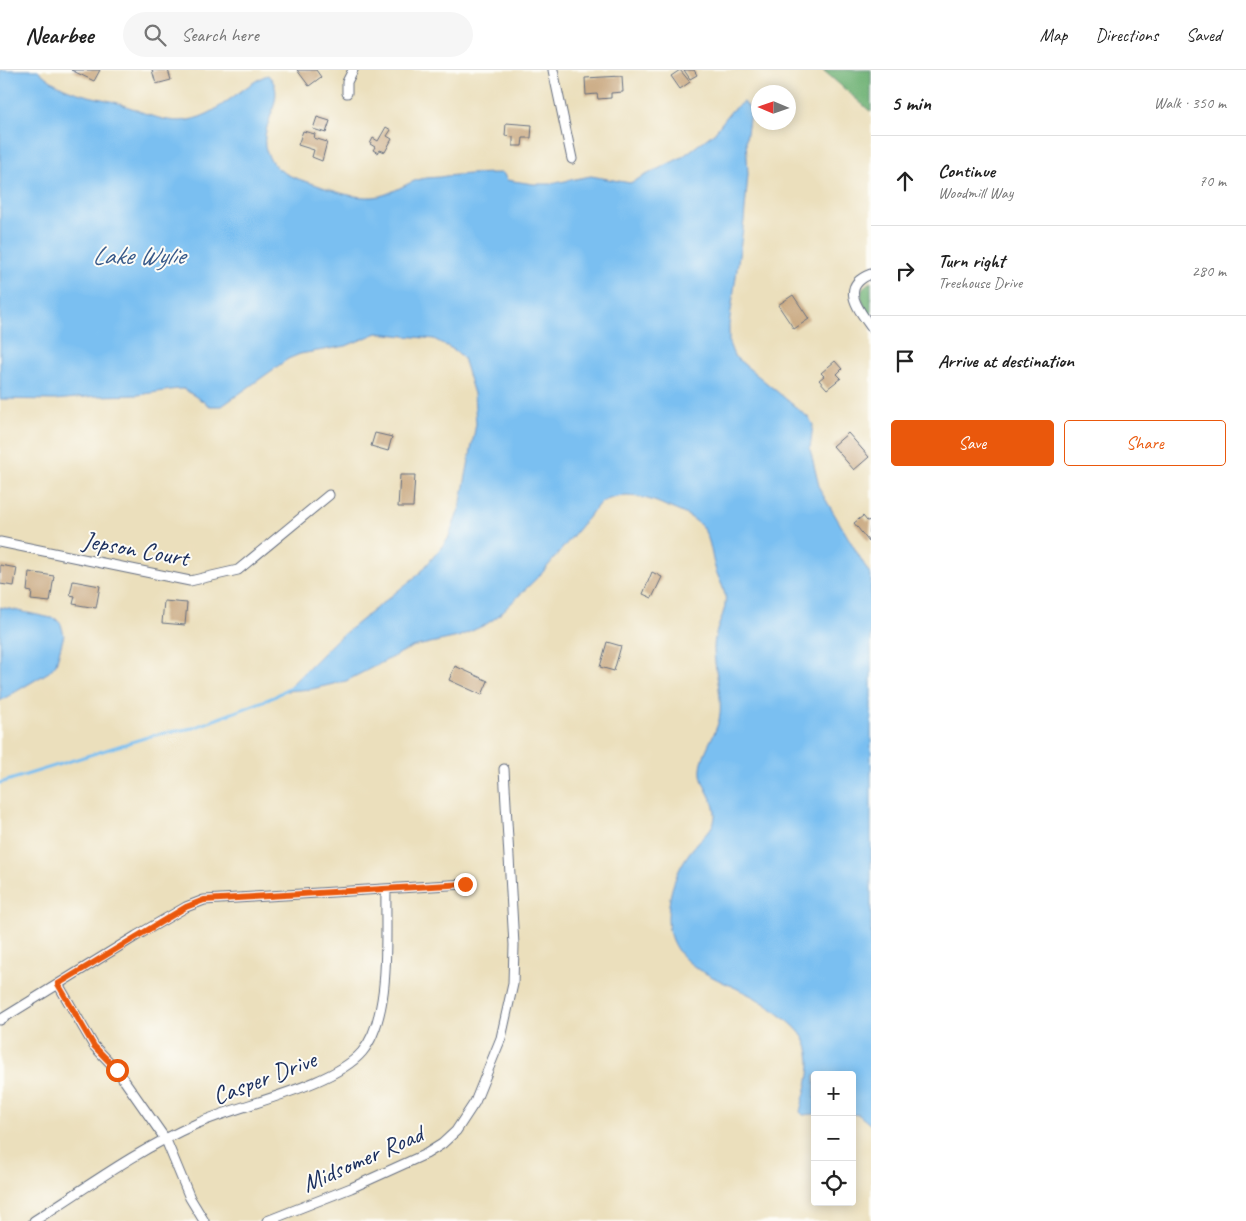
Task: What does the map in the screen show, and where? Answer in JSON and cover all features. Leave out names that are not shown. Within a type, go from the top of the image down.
[{"type":"street","points":[[347,93],[347,82],[353,70]]},
{"type":"street","points":[[553,70],[572,159]]},
{"type":"street","points":[[871,274],[859,280],[854,289],[855,302],[871,328]]},
{"type":"street","name":"Jepson Court","points":[[0,542],[190,581],[238,570],[329,495]]},
{"type":"street","name":"Midsomer Road","points":[[266,1221],[351,1188],[426,1154],[442,1144],[456,1130],[475,1102],[501,1038],[513,984],[514,945],[504,770]]},
{"type":"street","points":[[0,1020],[186,907],[204,900],[465,884]]},
{"type":"street","name":"Casper Drive","points":[[34,1221],[134,1157],[197,1124],[326,1077],[362,1052],[375,1028],[383,998],[386,890]]},
{"type":"street","points":[[58,984],[94,1046],[117,1070],[166,1140],[190,1198],[204,1221]]},
{"type":"green space","points":[[823,70],[871,70],[871,112]]},
{"type":"green space","points":[[871,282],[871,318],[863,303],[861,293],[866,285]]},
{"type":"water","name":"Lake Wylie","points":[[0,70],[38,70],[54,83],[72,91],[111,101],[158,118],[181,121],[207,114],[255,81],[268,75],[274,83],[276,92],[265,140],[266,150],[275,165],[287,174],[302,180],[358,197],[379,196],[420,179],[453,175],[503,173],[507,180],[533,184],[550,184],[591,176],[630,183],[682,157],[714,133],[732,110],[743,102],[748,106],[750,112],[746,140],[748,174],[744,221],[729,325],[729,343],[734,356],[809,418],[813,425],[810,449],[820,490],[871,576],[871,1125],[856,1115],[856,1071],[811,1071],[811,1114],[803,1115],[800,1112],[809,1075],[810,1060],[808,1047],[800,1033],[765,1004],[714,978],[688,962],[678,951],[672,939],[668,924],[670,897],[674,881],[689,853],[713,825],[715,815],[712,801],[701,776],[701,769],[704,756],[719,720],[720,693],[714,658],[714,643],[724,610],[725,595],[715,568],[709,540],[705,531],[694,519],[640,497],[623,496],[607,500],[599,504],[543,572],[497,617],[485,625],[458,637],[412,647],[346,681],[312,689],[285,691],[335,641],[420,573],[448,539],[460,507],[476,424],[474,394],[463,358],[456,351],[434,339],[377,333],[346,346],[300,354],[288,359],[222,406],[210,406],[184,389],[138,395],[55,400],[0,399]]},
{"type":"water","points":[[0,607],[56,619],[61,624],[64,635],[56,664],[49,672],[0,701]]},
{"type":"building","points":[[71,70],[100,70],[94,81]]},
{"type":"building","points":[[152,70],[168,70],[171,80],[156,84]]},
{"type":"building","points":[[297,70],[316,70],[321,77],[309,86]]},
{"type":"building","points":[[680,70],[690,82],[680,89],[671,76]]},
{"type":"building","points":[[684,70],[694,70],[697,75],[690,79]]},
{"type":"building","points":[[622,76],[623,92],[611,93],[611,98],[598,99],[597,94],[586,95],[585,78]]},
{"type":"building","points":[[317,117],[330,121],[326,133],[313,129]]},
{"type":"building","points":[[506,123],[532,125],[531,138],[523,138],[522,146],[513,146],[513,137],[505,136]]},
{"type":"building","points":[[386,127],[391,130],[387,136],[392,139],[385,152],[380,150],[378,153],[373,150],[375,147],[370,144],[373,138],[378,141]]},
{"type":"building","points":[[303,131],[315,134],[314,138],[327,142],[322,161],[312,157],[314,150],[298,145]]},
{"type":"building","points":[[793,295],[809,319],[794,329],[778,305]]},
{"type":"building","points":[[835,361],[842,369],[837,374],[841,378],[827,389],[819,380],[824,376],[821,373]]},
{"type":"building","points":[[375,433],[392,437],[388,451],[371,446]]},
{"type":"building","points":[[848,433],[869,457],[854,470],[833,446]]},
{"type":"building","points":[[400,475],[415,475],[413,507],[398,507]]},
{"type":"building","points":[[863,516],[867,521],[871,520],[869,542],[854,523]]},
{"type":"building","points":[[0,565],[17,568],[14,586],[0,584]]},
{"type":"building","points":[[29,572],[54,576],[50,602],[31,600],[32,592],[27,591]]},
{"type":"building","points":[[652,572],[662,577],[652,598],[643,594]]},
{"type":"building","points":[[73,581],[100,586],[96,608],[73,604],[75,596],[70,595]]},
{"type":"building","points":[[164,601],[187,603],[185,625],[162,623]]},
{"type":"building","points":[[607,642],[621,646],[614,671],[600,667]]},
{"type":"building","points":[[455,666],[488,681],[482,695],[449,680]]},
{"type":"waterway","points":[[0,783],[154,735],[193,728],[274,697],[290,687]]},
{"type":"route","points":[[117,1070],[94,1046],[58,984],[186,907],[204,900],[465,884]]}]
